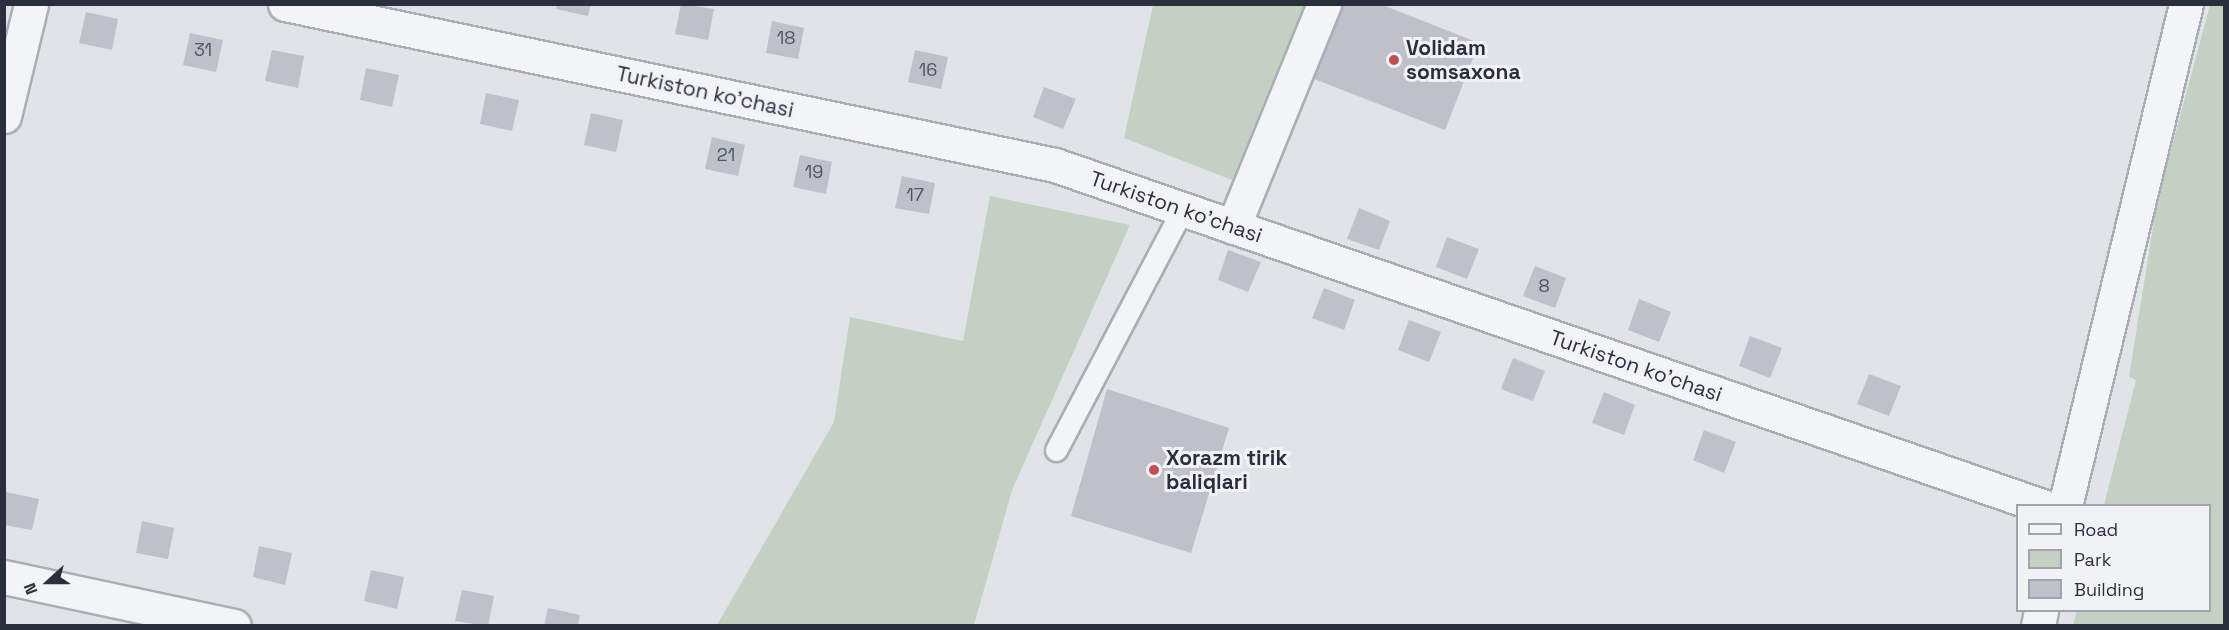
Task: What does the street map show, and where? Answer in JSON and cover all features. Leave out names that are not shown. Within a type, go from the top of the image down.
[{"type":"street","points":[[4,116],[31,4]]},
{"type":"street","name":"Turkiston ko'chasi","points":[[285,4],[1055,165],[2036,504]]},
{"type":"street","points":[[1233,227],[1323,4]]},
{"type":"street","points":[[2065,504],[2186,4]]},
{"type":"street","points":[[4,576],[234,626]]},
{"type":"lane","points":[[1056,450],[1182,210]]},
{"type":"green space","points":[[1153,5],[1304,5],[1232,180],[1124,138]]},
{"type":"green space","points":[[2210,5],[2224,5],[2224,625],[2073,625],[2077,612],[2211,612],[2211,504],[2104,504],[2136,380],[2129,377],[2157,202]]},
{"type":"green space","points":[[990,196],[1130,225],[1012,490],[974,625],[717,625],[834,422],[850,317],[963,341]]},
{"type":"building","points":[[557,4],[591,4],[588,16],[556,9]]},
{"type":"building","points":[[681,4],[714,9],[708,40],[675,34]]},
{"type":"building","name":"Volidam somsaxona","points":[[1336,4],[1380,4],[1479,43],[1445,130],[1309,77]]},
{"type":"building","points":[[86,12],[118,19],[112,50],[79,43]]},
{"type":"building","points":[[772,21],[804,28],[798,59],[766,53]]},
{"type":"building","points":[[190,33],[223,40],[216,72],[183,65]]},
{"type":"building","points":[[272,50],[304,56],[298,88],[265,81]]},
{"type":"building","points":[[915,50],[948,57],[941,89],[908,82]]},
{"type":"building","points":[[366,68],[399,75],[392,107],[360,100]]},
{"type":"building","points":[[1044,87],[1076,99],[1063,129],[1033,117]]},
{"type":"building","points":[[486,93],[519,100],[512,131],[480,124]]},
{"type":"building","points":[[591,113],[623,120],[616,152],[584,145]]},
{"type":"building","points":[[712,137],[745,145],[738,176],[705,169]]},
{"type":"building","points":[[800,155],[832,162],[826,194],[793,187]]},
{"type":"building","points":[[902,176],[935,183],[929,214],[895,208]]},
{"type":"building","points":[[1359,208],[1390,221],[1379,250],[1347,239]]},
{"type":"building","points":[[1447,237],[1479,249],[1467,279],[1436,267]]},
{"type":"building","points":[[1228,250],[1261,262],[1248,292],[1218,280]]},
{"type":"building","points":[[1535,266],[1566,278],[1555,308],[1523,296]]},
{"type":"building","points":[[1324,288],[1355,300],[1344,330],[1312,318]]},
{"type":"building","points":[[1639,299],[1671,312],[1659,342],[1628,330]]},
{"type":"building","points":[[1409,320],[1441,332],[1429,362],[1398,350]]},
{"type":"building","points":[[1750,336],[1782,348],[1770,378],[1739,366]]},
{"type":"building","points":[[1513,358],[1545,371],[1533,401],[1501,389]]},
{"type":"building","points":[[1869,374],[1901,386],[1889,416],[1857,404]]},
{"type":"building","points":[[1107,389],[1229,428],[1191,553],[1071,516]]},
{"type":"building","points":[[1604,392],[1635,405],[1624,435],[1592,423]]},
{"type":"building","points":[[1704,430],[1736,442],[1724,473],[1693,460]]},
{"type":"building","points":[[6,492],[39,499],[32,530],[4,525]]},
{"type":"building","points":[[142,521],[174,528],[168,559],[136,553]]},
{"type":"building","points":[[259,546],[292,553],[285,585],[253,577]]},
{"type":"building","points":[[371,570],[404,577],[397,609],[364,601]]},
{"type":"building","points":[[462,590],[494,596],[488,626],[455,621]]},
{"type":"building","points":[[548,608],[580,615],[578,626],[544,626]]},
{"type":"place","name":"Volidam somsaxona","points":[[1394,60]]},
{"type":"place","name":"Xorazm tirik baliqlari","points":[[1154,470]]}]
